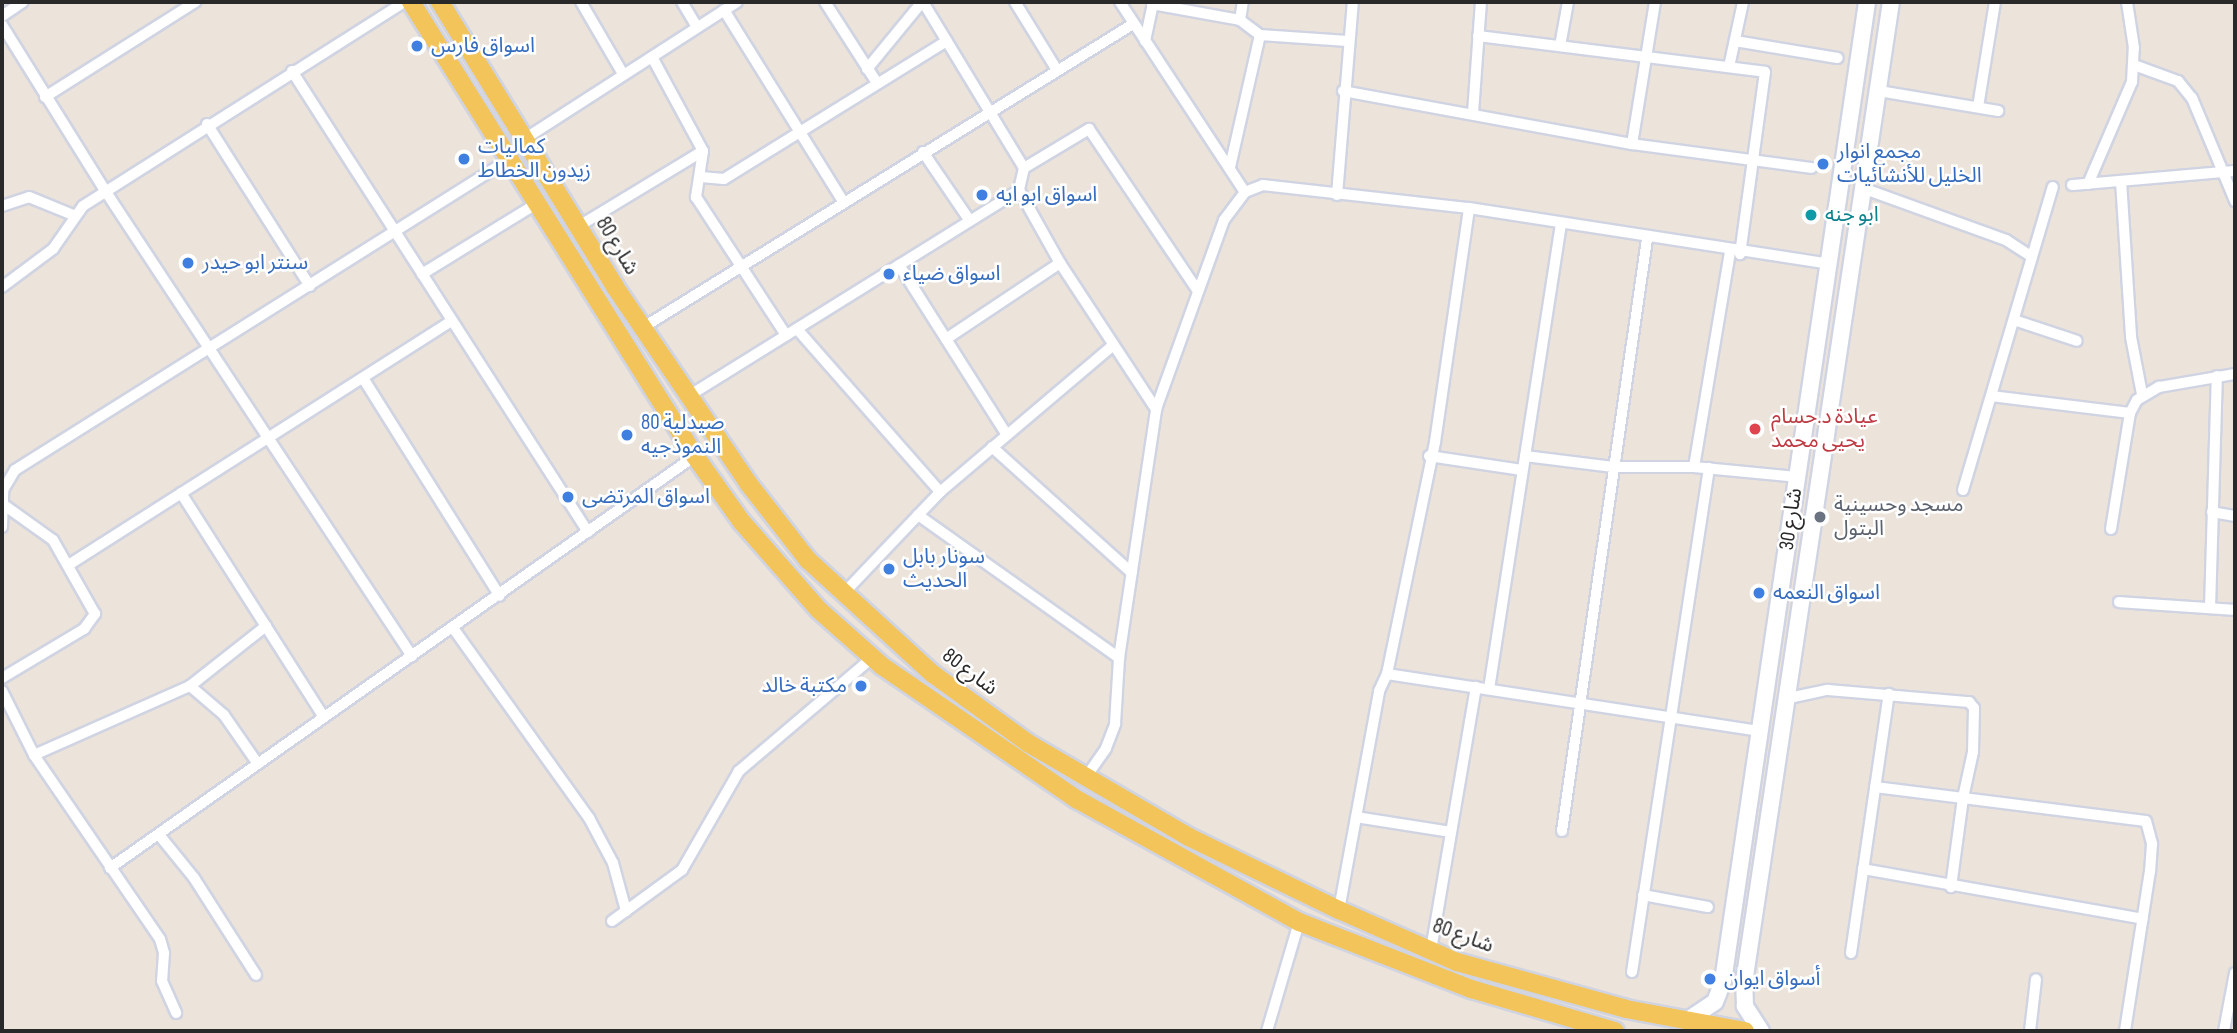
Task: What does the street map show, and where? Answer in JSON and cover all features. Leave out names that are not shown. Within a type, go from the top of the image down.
[{"type":"main road","points":[[411,2],[695,456],[741,521],[819,610],[872,658],[1078,800],[1300,922],[1471,989],[1615,1031]]},
{"type":"main road","points":[[425,25],[430,9],[443,6]]},
{"type":"main road","name":"شارع 80","points":[[443,6],[687,397],[808,559],[933,674],[1028,743],[1189,837],[1339,910],[1431,950],[1626,1009],[1745,1031]]},
{"type":"street","points":[[2,16],[23,2]]},
{"type":"street","points":[[45,97],[195,2]]},
{"type":"street","points":[[2,287],[53,249],[73,215],[106,191],[207,124],[404,2]]},
{"type":"street","points":[[580,2],[624,74]]},
{"type":"street","points":[[682,2],[697,27]]},
{"type":"street","points":[[526,138],[737,2]]},
{"type":"street","points":[[825,2],[877,83]]},
{"type":"street","points":[[867,69],[922,2],[1024,168],[1019,190],[1060,263],[1112,346],[1156,409]]},
{"type":"street","points":[[1015,2],[1057,70]]},
{"type":"street","points":[[1121,2],[1245,192]]},
{"type":"street","points":[[1240,20],[1243,2]]},
{"type":"street","points":[[1337,195],[1343,91],[1353,2]]},
{"type":"street","points":[[1473,113],[1481,2]]},
{"type":"street","points":[[1560,46],[1568,2]]},
{"type":"street","points":[[1632,144],[1655,2]]},
{"type":"street","points":[[1729,68],[1743,2]]},
{"type":"street","name":"شارع 30","points":[[1720,992],[1867,2]]},
{"type":"street","name":"شارع 30","points":[[1744,995],[1891,2]]},
{"type":"street","points":[[1978,107],[1995,2]]},
{"type":"street","points":[[2088,184],[2126,98],[2134,65],[2127,2]]},
{"type":"street","points":[[1145,41],[1153,3],[1240,20],[1260,35],[1349,41]]},
{"type":"street","points":[[724,10],[843,201]]},
{"type":"street","points":[[642,328],[989,110],[1133,24]]},
{"type":"street","points":[[2,25],[106,191],[212,348],[412,656]]},
{"type":"street","points":[[1230,167],[1260,35]]},
{"type":"street","points":[[1478,36],[1765,72],[1755,159],[1694,467]]},
{"type":"street","points":[[701,177],[724,179],[947,41]]},
{"type":"street","points":[[1735,41],[1838,58]]},
{"type":"street","points":[[652,57],[703,151],[696,197],[786,335]]},
{"type":"street","points":[[2134,65],[2178,81],[2192,98],[2230,172],[2235,201]]},
{"type":"street","points":[[292,71],[588,532]]},
{"type":"street","points":[[1343,91],[1632,144],[1811,168]]},
{"type":"street","points":[[1879,91],[1998,111]]},
{"type":"street","points":[[207,124],[310,286]]},
{"type":"street","points":[[1024,168],[1089,130],[1197,290]]},
{"type":"street","points":[[579,226],[703,151]]},
{"type":"street","points":[[923,152],[970,221]]},
{"type":"street","points":[[2,527],[5,484],[15,470],[509,160]]},
{"type":"street","points":[[2072,185],[2230,172]]},
{"type":"street","points":[[2111,529],[2130,413],[2142,394],[2130,337],[2121,181]]},
{"type":"street","points":[[1086,777],[1112,736],[1119,658],[1156,409],[1197,290],[1228,212],[1245,192],[1263,185],[1469,208],[1735,253],[1829,264]]},
{"type":"street","points":[[1963,490],[2053,187]]},
{"type":"street","points":[[1865,189],[2006,240],[2032,257]]},
{"type":"street","points":[[687,397],[1019,190]]},
{"type":"street","points":[[2,206],[29,197],[73,215]]},
{"type":"street","points":[[422,274],[536,204]]},
{"type":"street","points":[[1339,910],[1378,691],[1387,674],[1429,456],[1469,208]]},
{"type":"street","points":[[1489,689],[1561,225]]},
{"type":"street","points":[[1562,831],[1577,703],[1647,239]]},
{"type":"street","points":[[946,339],[1060,263]]},
{"type":"street","points":[[899,265],[1007,435]]},
{"type":"street","points":[[2014,320],[2077,341]]},
{"type":"street","points":[[70,564],[452,321]]},
{"type":"street","points":[[797,329],[940,492]]},
{"type":"street","points":[[1818,335],[1830,340],[1843,337]]},
{"type":"street","points":[[843,594],[940,492],[1112,346]]},
{"type":"street","points":[[1814,365],[1838,369]]},
{"type":"street","points":[[2142,394],[2235,372]]},
{"type":"street","points":[[2210,608],[2217,376]]},
{"type":"street","points":[[363,378],[500,596]]},
{"type":"street","points":[[1991,396],[2130,413]]},
{"type":"street","points":[[992,447],[1132,573]]},
{"type":"street","points":[[110,868],[160,836],[323,716],[500,596],[695,456]]},
{"type":"street","points":[[1429,456],[1522,470]]},
{"type":"street","points":[[1525,456],[1613,467],[1694,467],[1797,477]]},
{"type":"street","points":[[1632,972],[1709,468]]},
{"type":"street","points":[[181,493],[323,716]]},
{"type":"street","points":[[2,678],[93,620],[94,607],[70,564],[48,534],[4,505]]},
{"type":"street","points":[[2212,512],[2235,516]]},
{"type":"street","points":[[918,515],[1119,658]]},
{"type":"street","points":[[2119,602],[2235,610]]},
{"type":"street","points":[[34,755],[190,686],[266,626]]},
{"type":"street","points":[[453,628],[589,818],[612,863],[626,911]]},
{"type":"street","points":[[612,920],[682,870],[739,771],[872,658]]},
{"type":"street","points":[[1387,674],[1759,731]]},
{"type":"street","points":[[190,686],[223,715],[258,764]]},
{"type":"street","points":[[1431,950],[1476,687]]},
{"type":"street","points":[[1789,698],[1828,690],[1889,694],[1973,705],[1973,752],[1963,798],[1951,887]]},
{"type":"street","points":[[2,691],[34,755],[160,939],[164,953],[162,981],[176,1013]]},
{"type":"street","points":[[1851,953],[1889,694]]},
{"type":"street","points":[[1875,788],[2146,821],[2152,844],[2125,1031]]},
{"type":"street","points":[[1356,817],[1451,832]]},
{"type":"street","points":[[160,836],[194,878],[256,975]]},
{"type":"street","points":[[1863,869],[1951,887],[2143,919]]},
{"type":"street","points":[[1643,895],[1708,907]]},
{"type":"street","points":[[1267,1031],[1300,922]]},
{"type":"street","points":[[2224,1031],[2235,973]]},
{"type":"street","points":[[2030,1031],[2036,979]]},
{"type":"street","points":[[1688,1020],[1708,1010],[1720,992],[1731,999],[1744,995],[1750,1017],[1760,1031]]},
{"type":"place","name":"اسواق فارس","points":[[417,46]]},
{"type":"place","name":"كماليات زيدون الخطاط","points":[[464,159]]},
{"type":"place","name":"مجمع انوار الخليل للأنشائيات","points":[[1823,164]]},
{"type":"place","name":"اسواق ابو ايه","points":[[982,195]]},
{"type":"place","name":"ابو جنه","points":[[1811,215]]},
{"type":"place","name":"سنتر ابو حيدر","points":[[188,263]]},
{"type":"place","name":"اسواق ضياء","points":[[889,274]]},
{"type":"place","name":"عيادة د.حسام يحيى محمد","points":[[1755,429]]},
{"type":"place","name":"صيدلية 80 النموذجيه","points":[[627,435]]},
{"type":"place","name":"اسواق المرتضى","points":[[568,497]]},
{"type":"place","name":"مسجد وحسينية البتول","points":[[1820,517]]},
{"type":"place","name":"سونار بابل الحديث","points":[[889,569]]},
{"type":"place","name":"اسواق النعمه","points":[[1759,593]]},
{"type":"place","name":"مكتبة خالد","points":[[861,686]]},
{"type":"place","name":"أسواق ايوان","points":[[1710,979]]}]
